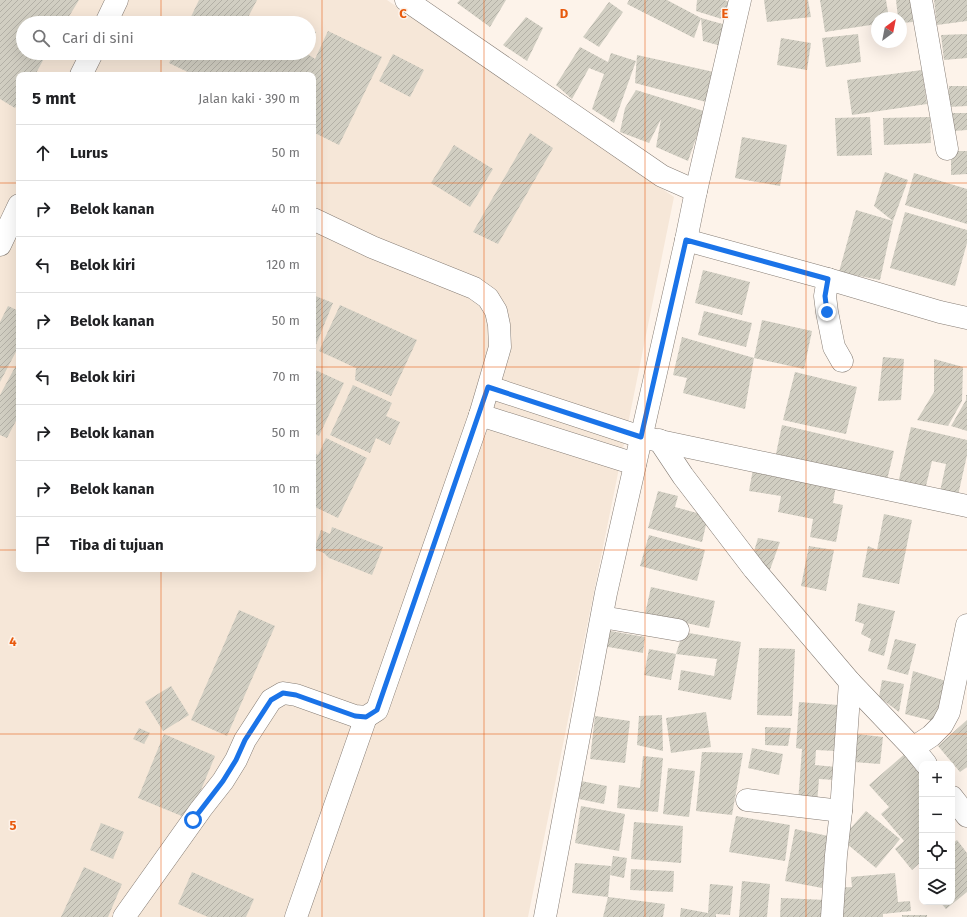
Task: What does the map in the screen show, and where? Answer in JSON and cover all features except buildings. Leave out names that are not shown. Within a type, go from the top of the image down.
[{"type":"street","points":[[109,16],[117,0]]},
{"type":"street","points":[[406,0],[662,176],[696,191]]},
{"type":"street","points":[[545,917],[602,617],[635,464],[650,438],[696,191],[740,0]]},
{"type":"street","points":[[921,0],[947,150]]},
{"type":"street","points":[[82,72],[88,60]]},
{"type":"street","points":[[0,245],[16,211]]},
{"type":"street","points":[[124,917],[201,809],[223,781],[236,760],[245,740],[271,700],[283,693],[296,695],[355,716],[366,717],[377,710],[480,415],[500,347],[499,325],[496,311],[488,298],[474,288],[372,247],[316,220]]},
{"type":"street","points":[[686,240],[828,279],[940,312],[967,318]]},
{"type":"street","points":[[828,279],[825,296],[827,312],[834,347],[842,361]]},
{"type":"street","points":[[488,387],[650,438],[886,490],[967,506]]},
{"type":"street","points":[[480,415],[635,464]]},
{"type":"street","points":[[650,438],[683,476],[754,569],[850,682],[920,756],[931,736],[942,725],[949,712],[967,625]]},
{"type":"street","points":[[602,617],[678,630]]},
{"type":"street","points":[[832,917],[850,682]]},
{"type":"street","points":[[296,917],[366,717]]},
{"type":"street","points":[[747,800],[841,811]]},
{"type":"street","points":[[955,801],[967,816]]},
{"type":"shaded area","points":[[0,0],[387,0],[674,197],[528,917],[0,917]]},
{"type":"route","points":[[193,820],[223,781],[236,760],[245,740],[271,700],[283,693],[296,695],[355,716],[366,717],[377,710],[480,415],[488,387],[641,437],[686,240],[828,279],[825,296],[827,312]]}]
